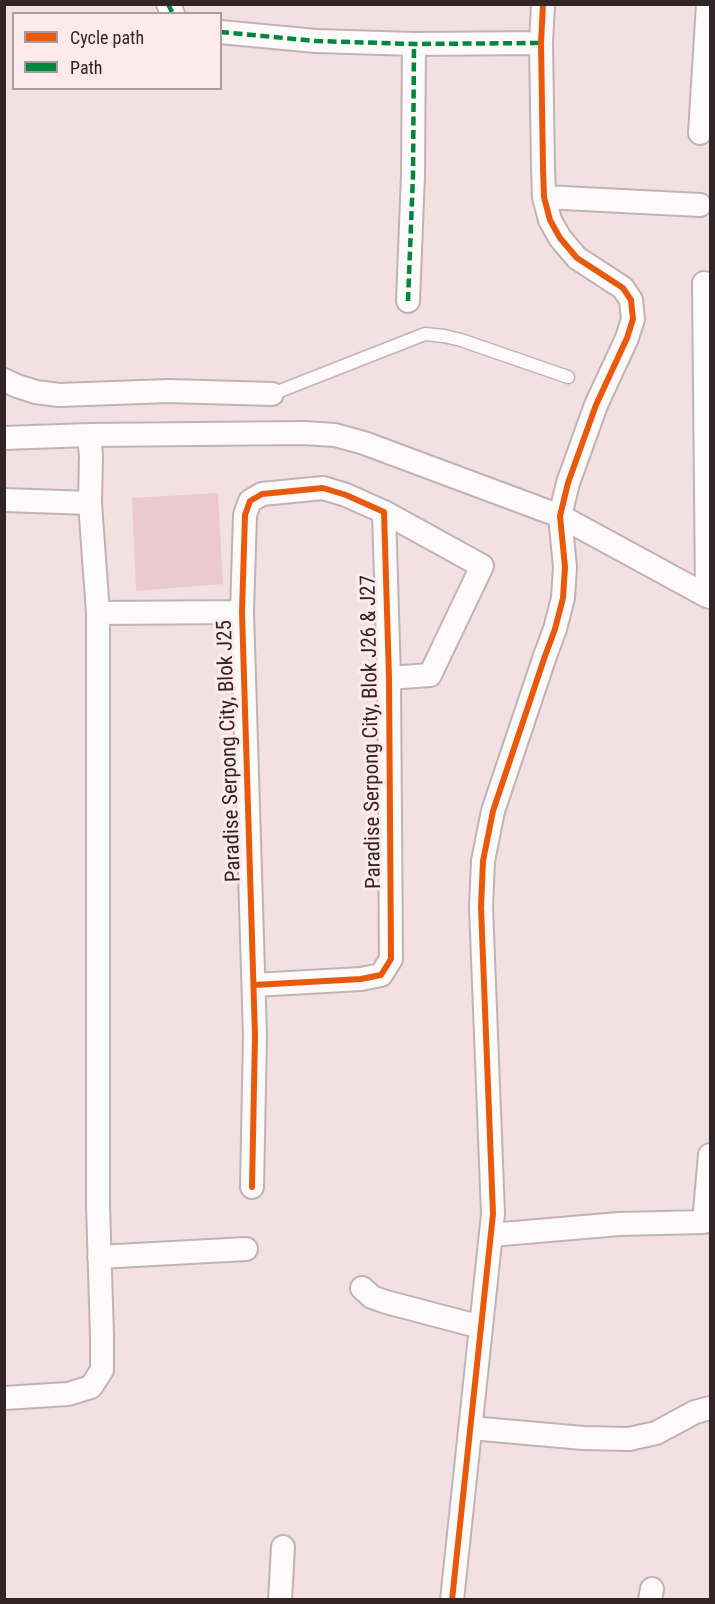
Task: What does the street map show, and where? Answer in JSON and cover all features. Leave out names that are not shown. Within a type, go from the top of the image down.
[{"type":"street","points":[[452,1599],[493,1215],[481,906],[483,861],[493,811],[555,628],[562,598],[565,567],[560,516],[568,483],[596,405],[627,338],[633,319],[631,300],[624,288],[577,258],[560,238],[550,220],[544,197],[541,43],[543,4]]},
{"type":"street","points":[[700,133],[708,4]]},
{"type":"street","points":[[222,32],[316,41],[414,44],[541,43]]},
{"type":"street","points":[[408,301],[413,175],[414,44]]},
{"type":"street","points":[[544,197],[700,205]]},
{"type":"street","points":[[4,438],[304,433],[334,435],[364,443],[560,516],[709,596],[704,283]]},
{"type":"street","points":[[4,380],[36,392],[58,395],[169,391],[272,394]]},
{"type":"street","points":[[4,1398],[68,1394],[92,1387],[102,1370],[98,1205],[98,613],[90,503],[89,435]]},
{"type":"street","name":"Paradise Serpong City, Blok J26 & J27","points":[[245,515],[250,501],[262,494],[323,488],[346,495],[384,513],[482,566],[430,675],[389,678]]},
{"type":"street","points":[[4,500],[90,503]]},
{"type":"street","name":"Paradise Serpong City, Blok J26 & J27","points":[[254,985],[361,979],[381,975],[391,959],[389,678],[384,513]]},
{"type":"street","name":"Paradise Serpong City, Blok J25","points":[[245,515],[242,612],[254,985],[255,1086],[252,1187]]},
{"type":"street","points":[[98,613],[242,612]]},
{"type":"street","points":[[491,1235],[619,1224],[704,1222],[711,1155]]},
{"type":"street","points":[[99,1257],[246,1249]]},
{"type":"street","points":[[362,1288],[372,1297],[386,1302],[481,1327]]},
{"type":"street","points":[[471,1428],[583,1438],[629,1439],[656,1433],[695,1412],[711,1408]]},
{"type":"street","points":[[280,1599],[283,1547]]},
{"type":"lane","points":[[272,394],[425,334],[461,340],[568,377]]},
{"type":"shaded area","points":[[218,493],[223,584],[136,591],[132,498]]},
{"type":"marked path","points":[[168,4],[172,12]]},
{"type":"marked path","points":[[222,32],[316,41],[414,44],[541,43]]},
{"type":"marked path","points":[[408,301],[413,175],[414,44]]},
{"type":"cycle path","points":[[452,1600],[493,1214],[481,907],[483,861],[493,811],[555,629],[563,598],[565,567],[560,516],[568,483],[596,405],[627,338],[633,319],[631,300],[623,288],[577,258],[560,238],[550,220],[544,197],[543,167],[541,43],[543,4]]},
{"type":"cycle path","points":[[252,1187],[255,1036],[242,612],[245,515],[250,501],[262,494],[323,488],[346,495],[384,512],[389,678],[391,959],[381,975],[361,979],[254,985]]}]
